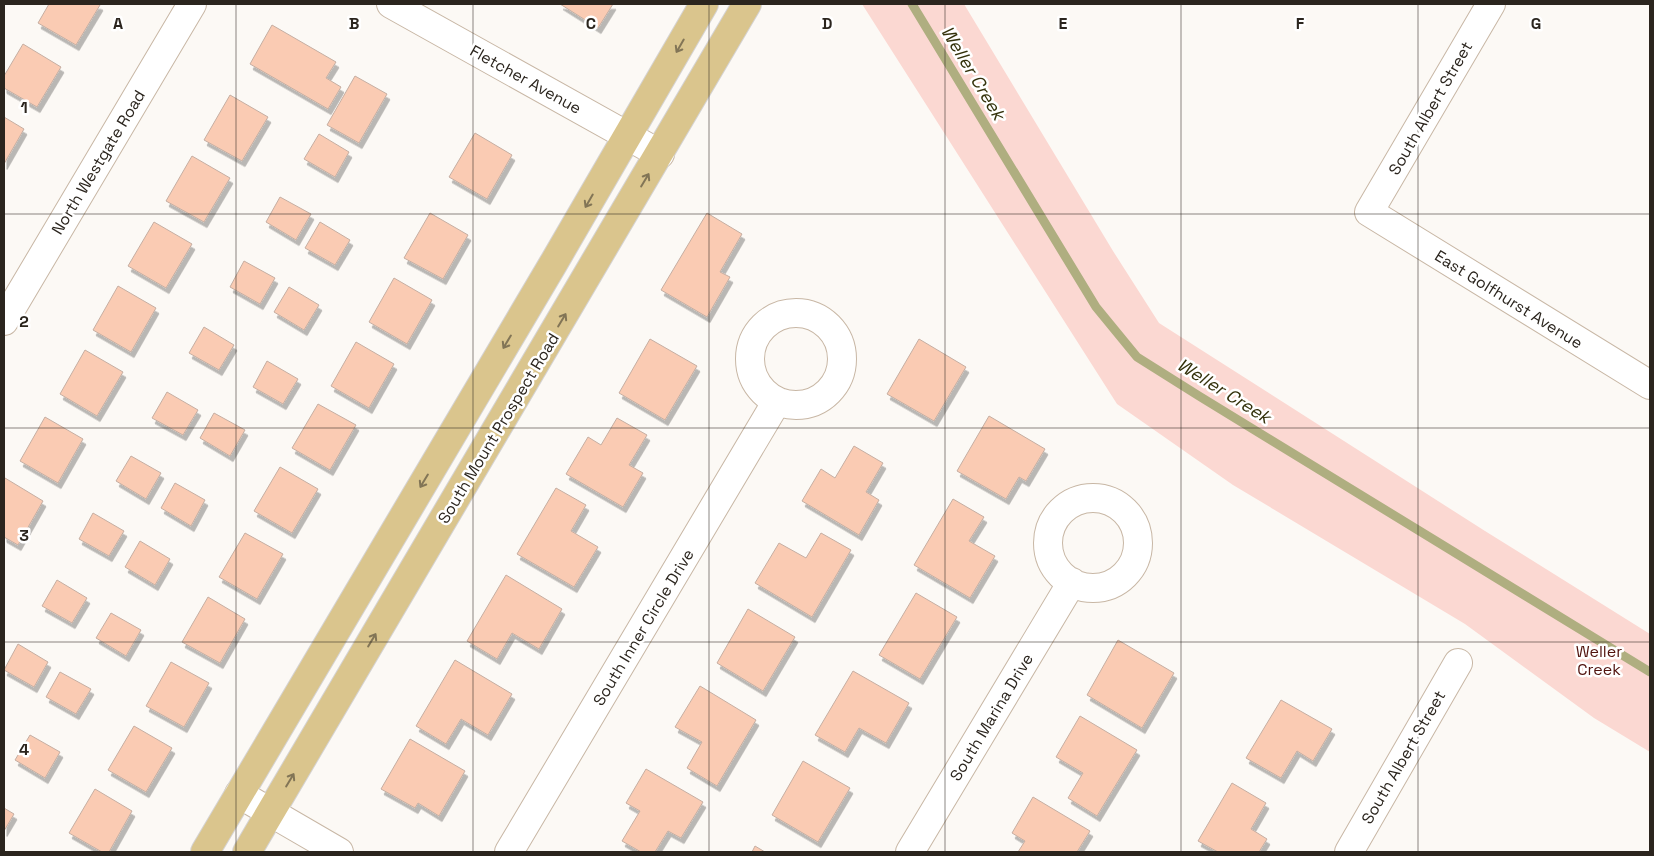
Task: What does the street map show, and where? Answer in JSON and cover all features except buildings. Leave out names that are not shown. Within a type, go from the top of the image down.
[{"type":"main road","points":[[205,852],[704,4]]},
{"type":"main road","name":"South Mount Prospect Road","points":[[247,852],[747,4]]},
{"type":"street","name":"North Westgate Road","points":[[4,321],[192,4]]},
{"type":"street","name":"Fletcher Avenue","points":[[391,4],[660,154]]},
{"type":"street","name":"South Albert Street","points":[[1369,212],[1492,4]]},
{"type":"street","name":"East Golfhurst Avenue","points":[[1369,212],[1650,385]]},
{"type":"street","name":"South Inner Circle Drive","points":[[509,852],[777,401]]},
{"type":"street","name":"South Marina Drive","points":[[910,852],[1072,582]]},
{"type":"street","name":"South Albert Street","points":[[1349,852],[1458,663]]},
{"type":"street","points":[[239,794],[339,852]]},
{"type":"green space","name":"Weller Creek","points":[[862,4],[964,4],[1113,251],[1159,323],[1650,634],[1650,752],[1594,718],[1465,624],[1233,485],[1117,404]]},
{"type":"waterway","name":"Weller Creek","points":[[912,4],[1096,307],[1137,357],[1650,672]]}]
